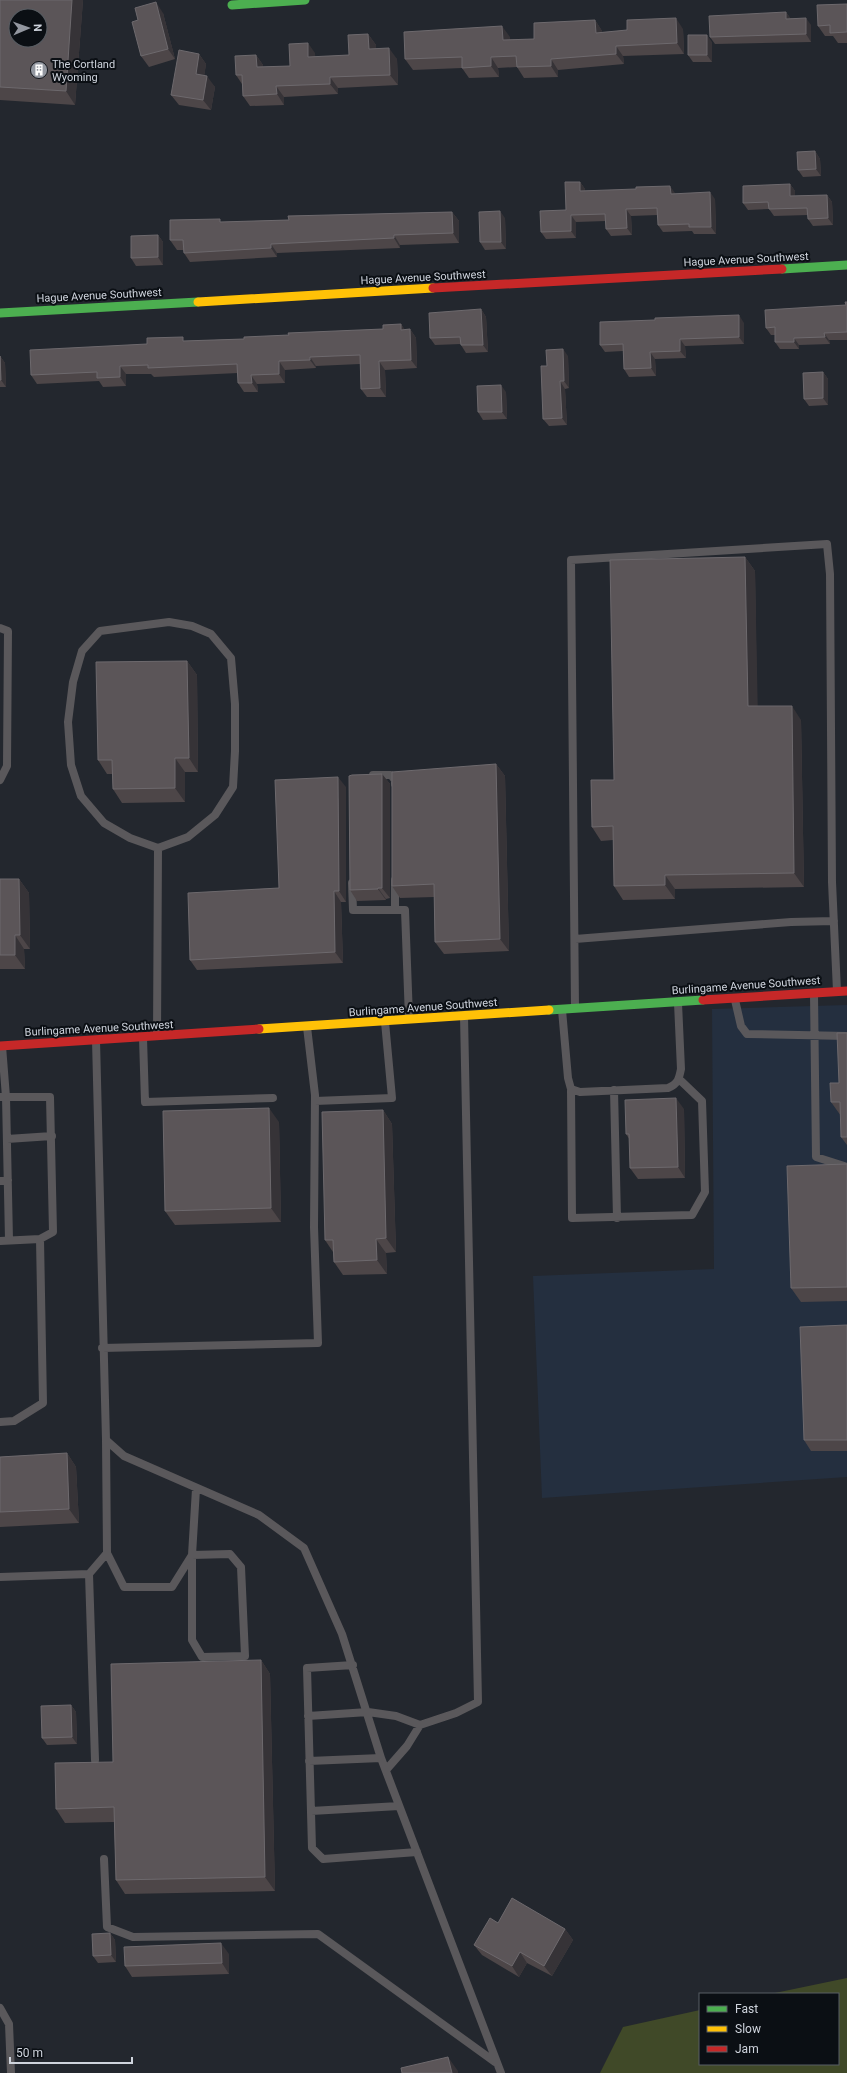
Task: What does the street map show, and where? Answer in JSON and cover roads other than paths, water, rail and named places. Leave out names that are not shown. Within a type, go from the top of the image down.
[{"type":"street","points":[[232,5],[305,0]]},
{"type":"street","name":"Hague Avenue Southwest","points":[[0,313],[847,265]]},
{"type":"street","name":"Burlingame Avenue Southwest","points":[[1,1046],[847,991]]},
{"type":"lane","points":[[575,1009],[571,560],[827,544],[830,574],[834,921],[837,991]]},
{"type":"lane","points":[[169,622],[192,626],[211,634],[231,658],[235,704],[235,751],[233,787],[215,815],[188,837],[158,848],[130,838],[104,823],[81,796],[71,765],[68,722],[73,682],[82,651],[100,631],[169,622]]},
{"type":"lane","points":[[0,628],[8,631],[7,766],[0,780]]},
{"type":"lane","points":[[362,776],[394,777],[395,795]]},
{"type":"lane","points":[[157,1037],[158,848]]},
{"type":"lane","points":[[395,871],[396,909]]},
{"type":"lane","points":[[352,876],[353,910],[403,909],[406,911],[409,1020]]},
{"type":"lane","points":[[574,939],[791,922],[834,921]]},
{"type":"lane","points":[[814,993],[816,1157],[847,1167]]},
{"type":"lane","points":[[735,998],[741,1026],[747,1034],[814,1034],[847,1036]]},
{"type":"lane","points":[[571,1089],[580,1092],[668,1088],[674,1086],[679,1079],[681,1068],[678,1002]]},
{"type":"lane","points":[[562,1010],[568,1078],[571,1089],[572,1218],[692,1215],[705,1192],[702,1101],[679,1079]]},
{"type":"lane","points":[[386,1770],[404,1750],[420,1726],[456,1713],[478,1702],[464,1016]]},
{"type":"lane","points":[[315,1101],[392,1098],[385,1021]]},
{"type":"lane","points":[[102,1348],[318,1343],[314,1228],[315,1101],[307,1026]]},
{"type":"lane","points":[[142,1037],[145,1102],[273,1098]]},
{"type":"lane","points":[[96,1040],[102,1348],[106,1440],[107,1553],[124,1586],[172,1587],[192,1555]]},
{"type":"lane","points":[[1,1046],[3,1097],[7,1139],[4,1181],[9,1240]]},
{"type":"lane","points":[[614,1090],[617,1218]]},
{"type":"lane","points":[[0,1241],[40,1239],[53,1232],[50,1096],[3,1097]]},
{"type":"lane","points":[[7,1139],[52,1136]]},
{"type":"lane","points":[[0,1422],[14,1421],[43,1403],[40,1239]]},
{"type":"lane","points":[[106,1440],[124,1456],[259,1514],[304,1548],[342,1634],[368,1712],[381,1758],[501,2073]]},
{"type":"lane","points":[[192,1555],[230,1554],[241,1567],[245,1656],[202,1657],[192,1640],[192,1555],[196,1488]]},
{"type":"lane","points":[[95,1760],[89,1574],[107,1553]]},
{"type":"lane","points":[[0,1577],[89,1574]]},
{"type":"lane","points":[[353,1666],[307,1668],[312,1848],[323,1859],[416,1852]]},
{"type":"lane","points":[[308,1716],[368,1712],[396,1716],[420,1726]]},
{"type":"lane","points":[[309,1761],[381,1758]]},
{"type":"lane","points":[[310,1811],[399,1806]]},
{"type":"lane","points":[[104,1860],[107,1927],[133,1937],[318,1934],[496,2062]]},
{"type":"lane","points":[[0,2008],[9,2024],[12,2073]]},
{"type":"place","name":"The Cortland Wyoming","points":[[39,70]]}]
